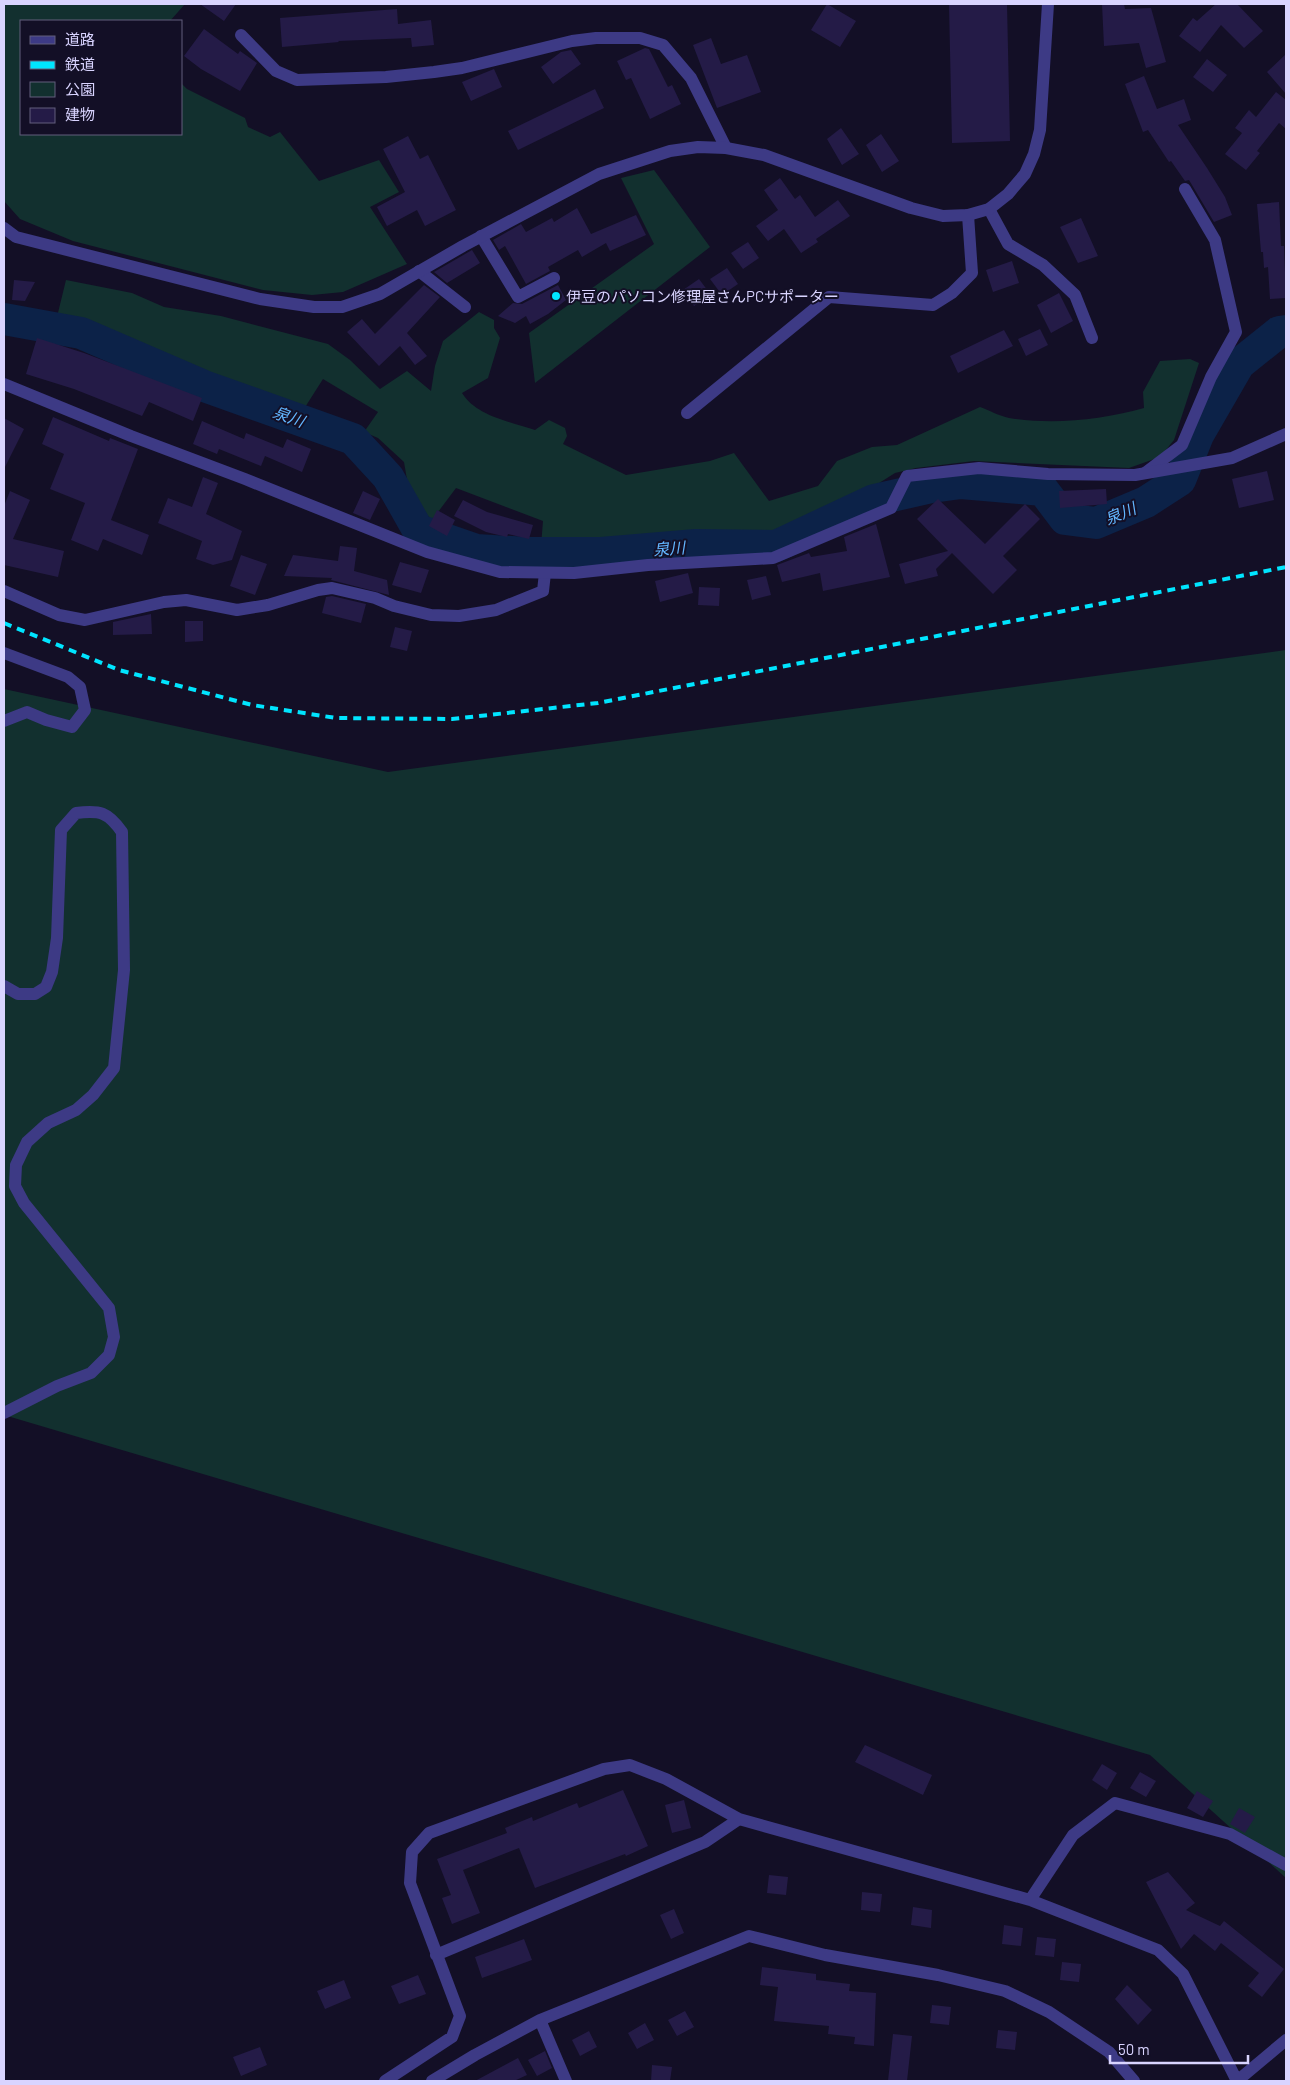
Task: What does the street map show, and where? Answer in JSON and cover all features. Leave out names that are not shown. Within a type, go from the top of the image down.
[{"type":"street","points":[[4,228],[16,236],[170,278],[260,299],[314,307],[342,307],[380,294],[481,236],[599,174],[635,160],[670,151],[698,147],[726,148],[764,155],[911,208],[943,216],[968,215],[989,209],[1008,194],[1025,174],[1034,154],[1040,130],[1048,4]]},
{"type":"street","points":[[241,35],[276,71],[297,80],[386,77],[434,72],[462,68],[572,41],[596,38],[640,38],[663,45],[691,78],[726,148]]},
{"type":"street","points":[[1146,473],[1182,445],[1211,377],[1236,332],[1215,240],[1185,189]]},
{"type":"street","points":[[989,209],[1008,244],[1043,265],[1075,295],[1092,338]]},
{"type":"street","points":[[687,413],[829,297],[933,305],[952,293],[972,273],[968,215]]},
{"type":"street","points":[[481,236],[518,297],[554,278]]},
{"type":"street","points":[[419,271],[465,307]]},
{"type":"street","points":[[4,384],[130,436],[245,479],[426,552],[500,572],[574,574],[648,565],[773,558],[891,508],[908,476],[979,468],[1048,474],[1146,473],[1172,470],[1232,458],[1286,434]]},
{"type":"street","points":[[4,591],[59,615],[85,620],[164,602],[186,600],[237,610],[268,605],[318,590],[332,588],[431,615],[460,616],[496,610],[543,592],[545,573]]},
{"type":"street","points":[[4,653],[68,677],[80,687],[85,710],[72,727],[46,720],[27,712],[4,721]]},
{"type":"street","points":[[4,986],[18,994],[34,994],[46,987],[52,972],[57,938],[61,830],[76,813],[93,811],[111,816],[122,832],[124,970],[114,1068],[93,1095],[76,1110],[48,1123],[26,1142],[16,1165],[15,1186],[24,1203],[109,1308],[114,1337],[109,1355],[91,1373],[57,1386],[4,1413]]},
{"type":"street","points":[[385,2081],[452,2037],[460,2016],[410,1883],[412,1852],[429,1833],[604,1769],[630,1765],[666,1779],[739,1819],[1030,1900],[1158,1950],[1183,1974],[1237,2081],[1286,2040]]},
{"type":"street","points":[[1030,1900],[1073,1835],[1114,1803],[1230,1834],[1286,1865]]},
{"type":"street","points":[[436,1955],[705,1842],[739,1819]]},
{"type":"street","points":[[432,2081],[540,2020],[749,1936],[824,1955],[938,1974],[1005,1991],[1049,2012],[1108,2052],[1134,2081]]},
{"type":"street","points":[[540,2020],[566,2081]]},
{"type":"green space","points":[[4,4],[185,4],[171,20],[20,20],[20,135],[182,135],[182,84],[187,89],[245,118],[248,127],[270,137],[280,132],[319,181],[379,160],[399,192],[370,207],[407,264],[343,292],[312,295],[263,290],[73,241],[20,219],[4,201]]},
{"type":"green space","points":[[654,170],[710,247],[535,383],[529,333],[654,244],[621,178]]},
{"type":"green space","points":[[66,280],[132,293],[164,307],[221,316],[328,344],[350,360],[380,389],[407,371],[431,391],[435,366],[443,341],[479,312],[494,320],[494,328],[500,338],[488,378],[462,393],[468,401],[485,413],[535,430],[549,420],[565,428],[567,436],[563,444],[626,475],[710,461],[734,453],[769,501],[818,486],[837,461],[872,447],[897,445],[980,407],[1009,418],[1043,421],[1111,416],[1144,408],[1143,392],[1160,361],[1190,359],[1199,363],[1174,440],[1160,457],[1129,468],[974,461],[916,468],[895,473],[835,511],[775,539],[541,546],[543,521],[456,488],[432,520],[410,497],[404,462],[378,438],[364,432],[378,412],[323,379],[302,412],[168,362],[89,328],[56,321]]},
{"type":"green space","points":[[1286,650],[1286,1878],[1150,1755],[4,1415],[4,689],[388,772]]},
{"type":"building","points":[[200,4],[236,4],[224,21]]},
{"type":"building","points":[[827,4],[856,21],[840,47],[811,30]]},
{"type":"building","points":[[949,4],[1007,4],[1010,141],[952,143]]},
{"type":"building","points":[[1102,4],[1124,4],[1125,9],[1151,8],[1166,62],[1146,68],[1139,43],[1104,46]]},
{"type":"building","points":[[1216,4],[1237,4],[1263,31],[1244,48],[1221,25],[1200,52],[1179,36],[1193,18],[1197,21]]},
{"type":"building","points":[[397,9],[398,24],[431,20],[434,45],[412,47],[411,38],[338,41],[282,47],[280,18]]},
{"type":"building","points":[[204,29],[238,54],[240,51],[257,63],[240,91],[201,69],[184,56]]},
{"type":"building","points":[[711,38],[721,64],[747,55],[761,92],[717,108],[693,45]]},
{"type":"building","points":[[645,48],[649,49],[668,87],[672,85],[681,104],[650,119],[631,78],[626,80],[617,61]]},
{"type":"building","points":[[571,50],[581,64],[553,84],[541,67],[561,52]]},
{"type":"building","points":[[1286,54],[1286,94],[1267,72]]},
{"type":"building","points":[[1207,59],[1227,75],[1213,92],[1193,77]]},
{"type":"building","points":[[494,69],[502,87],[471,101],[462,82]]},
{"type":"building","points":[[1144,76],[1157,109],[1184,99],[1191,120],[1178,125],[1225,197],[1232,215],[1214,222],[1189,180],[1185,181],[1171,161],[1169,162],[1148,130],[1143,132],[1125,84]]},
{"type":"building","points":[[595,89],[604,108],[518,150],[508,131]]},
{"type":"building","points":[[1276,92],[1286,100],[1286,129],[1279,123],[1257,151],[1260,153],[1246,170],[1225,154],[1242,133],[1235,128],[1249,110],[1256,117]]},
{"type":"building","points":[[841,128],[859,154],[842,165],[827,139]]},
{"type":"building","points":[[881,134],[899,161],[882,172],[866,145]]},
{"type":"building","points":[[408,136],[420,159],[428,155],[456,210],[425,226],[417,210],[387,226],[377,207],[405,192],[383,149]]},
{"type":"building","points":[[780,178],[795,199],[800,195],[815,217],[838,200],[850,216],[816,239],[818,242],[801,253],[784,229],[768,241],[756,226],[778,210],[764,190]]},
{"type":"building","points":[[1279,202],[1281,246],[1284,246],[1286,298],[1270,299],[1268,267],[1264,268],[1263,252],[1261,252],[1257,204]]},
{"type":"building","points":[[577,208],[591,234],[636,215],[646,235],[610,251],[606,243],[582,257],[578,250],[548,267],[550,271],[526,284],[505,246],[499,250],[493,240],[521,224],[526,232],[552,218],[554,222]]},
{"type":"building","points":[[1081,218],[1098,256],[1078,263],[1060,227]]},
{"type":"building","points":[[748,242],[759,258],[743,269],[731,253]]},
{"type":"building","points":[[472,250],[480,263],[447,283],[434,272]]},
{"type":"building","points":[[1012,261],[1019,283],[993,292],[986,270]]},
{"type":"building","points":[[727,268],[738,284],[722,295],[710,279]]},
{"type":"building","points":[[699,279],[711,295],[694,306],[683,290]]},
{"type":"building","points":[[14,280],[35,282],[25,301],[12,300]]},
{"type":"building","points":[[424,285],[440,297],[407,333],[427,356],[415,365],[400,346],[379,366],[347,332],[362,319],[375,334]]},
{"type":"building","points":[[558,285],[566,300],[548,314],[530,324],[526,316],[515,323],[498,316],[513,303],[522,304]]},
{"type":"building","points":[[1059,293],[1073,321],[1051,333],[1037,305]]},
{"type":"building","points":[[1040,329],[1048,345],[1026,356],[1018,339]]},
{"type":"building","points":[[1004,330],[1013,346],[958,373],[950,356]]},
{"type":"building","points":[[37,338],[84,353],[202,398],[193,421],[149,402],[142,416],[74,389],[26,374]]},
{"type":"building","points":[[53,417],[109,441],[110,438],[138,449],[111,520],[149,535],[142,555],[103,539],[98,551],[71,540],[85,503],[50,489],[64,454],[42,444]]},
{"type":"building","points":[[4,418],[24,429],[4,469]]},
{"type":"building","points":[[202,421],[244,439],[246,433],[283,448],[287,439],[311,449],[302,472],[265,456],[261,466],[219,449],[217,454],[193,444]]},
{"type":"building","points":[[1267,471],[1274,500],[1239,508],[1232,479]]},
{"type":"building","points":[[203,477],[218,483],[206,514],[242,531],[232,560],[213,565],[196,559],[202,541],[158,523],[168,498],[192,507]]},
{"type":"building","points":[[1106,489],[1107,504],[1060,508],[1059,491]]},
{"type":"building","points":[[10,491],[30,500],[13,539],[64,551],[58,577],[4,565],[4,506]]},
{"type":"building","points":[[363,491],[380,499],[370,520],[353,513]]},
{"type":"building","points":[[938,499],[985,544],[1025,504],[1040,519],[1003,556],[1017,570],[993,594],[952,553],[936,569],[938,576],[905,584],[899,564],[948,551],[917,519]]},
{"type":"building","points":[[463,500],[487,512],[533,525],[529,539],[508,534],[507,537],[486,532],[454,516]]},
{"type":"building","points":[[437,510],[455,520],[447,536],[429,526]]},
{"type":"building","points":[[876,524],[890,577],[823,591],[820,573],[782,582],[777,565],[809,553],[811,557],[847,551],[844,537]]},
{"type":"building","points":[[340,546],[357,548],[354,571],[387,580],[389,595],[331,580],[332,578],[284,576],[293,555],[338,561]]},
{"type":"building","points":[[241,555],[267,564],[255,595],[230,586]]},
{"type":"building","points":[[400,562],[429,570],[421,593],[392,585]]},
{"type":"building","points":[[688,573],[693,593],[660,602],[655,581]]},
{"type":"building","points":[[766,576],[771,595],[752,600],[747,580]]},
{"type":"building","points":[[699,587],[720,588],[719,606],[698,605]]},
{"type":"building","points":[[332,596],[366,604],[361,623],[322,613],[326,597]]},
{"type":"building","points":[[151,614],[152,634],[113,635],[113,622]]},
{"type":"building","points":[[185,621],[203,621],[203,641],[185,642]]},
{"type":"building","points":[[395,627],[412,631],[407,651],[390,647]]},
{"type":"building","points":[[865,1745],[932,1775],[923,1795],[855,1762]]},
{"type":"building","points":[[1102,1764],[1117,1773],[1107,1790],[1092,1780]]},
{"type":"building","points":[[1140,1772],[1156,1781],[1146,1797],[1130,1788]]},
{"type":"building","points":[[623,1790],[648,1846],[626,1856],[625,1854],[535,1888],[519,1848],[463,1870],[480,1913],[452,1924],[442,1898],[451,1895],[437,1859],[507,1833],[505,1828],[532,1817],[533,1821],[577,1803],[579,1808]]},
{"type":"building","points":[[1197,1791],[1213,1801],[1203,1817],[1187,1808]]},
{"type":"building","points":[[684,1800],[691,1828],[672,1833],[665,1805]]},
{"type":"building","points":[[1239,1808],[1255,1817],[1245,1833],[1230,1824]]},
{"type":"building","points":[[1168,1872],[1195,1903],[1186,1910],[1220,1926],[1224,1921],[1284,1969],[1262,1997],[1248,1986],[1259,1973],[1221,1943],[1215,1951],[1194,1934],[1181,1949],[1146,1882]]},
{"type":"building","points":[[769,1875],[788,1877],[786,1895],[767,1893]]},
{"type":"building","points":[[862,1892],[882,1894],[880,1912],[861,1910]]},
{"type":"building","points":[[913,1907],[932,1910],[931,1928],[911,1925]]},
{"type":"building","points":[[674,1909],[684,1933],[671,1939],[660,1915]]},
{"type":"building","points":[[1004,1925],[1023,1928],[1021,1946],[1002,1944]]},
{"type":"building","points":[[1037,1937],[1056,1939],[1054,1957],[1035,1955]]},
{"type":"building","points":[[524,1939],[532,1960],[482,1978],[475,1957]]},
{"type":"building","points":[[1062,1962],[1081,1964],[1079,1982],[1060,1980]]},
{"type":"building","points":[[762,1967],[816,1974],[816,1980],[850,1984],[849,1991],[876,1993],[874,2046],[854,2044],[855,2037],[828,2034],[829,2026],[774,2021],[778,1987],[760,1985]]},
{"type":"building","points":[[418,1975],[426,1994],[399,2004],[391,1986]]},
{"type":"building","points":[[344,1980],[351,1998],[325,2009],[317,1991]]},
{"type":"building","points":[[1127,1985],[1152,2010],[1138,2025],[1115,1999]]},
{"type":"building","points":[[932,2005],[951,2007],[949,2025],[930,2023]]},
{"type":"building","points":[[685,2011],[694,2027],[677,2036],[668,2020]]},
{"type":"building","points":[[645,2023],[654,2040],[637,2049],[628,2033]]},
{"type":"building","points":[[998,2030],[1017,2032],[1015,2050],[996,2048]]},
{"type":"building","points":[[589,2031],[597,2047],[580,2056],[572,2040]]},
{"type":"building","points":[[893,2034],[912,2036],[907,2081],[888,2081]]},
{"type":"building","points":[[260,2047],[267,2065],[241,2076],[233,2057]]},
{"type":"building","points":[[545,2051],[552,2068],[537,2076],[528,2060]]},
{"type":"building","points":[[518,2058],[527,2075],[514,2081],[475,2081]]},
{"type":"building","points":[[652,2065],[672,2067],[670,2081],[651,2081]]},
{"type":"waterway","name":"泉川","points":[[4,319],[81,333],[204,386],[353,439],[388,477],[418,530],[476,550],[528,553],[601,553],[696,545],[776,546],[874,500],[932,487],[961,483],[1043,490],[1065,519],[1096,523],[1146,502],[1180,480],[1198,435],[1239,364],[1279,332],[1286,331]]},
{"type":"railway","points":[[4,623],[119,670],[252,705],[336,718],[452,719],[598,703],[1286,567]]},
{"type":"place","name":"伊豆のパソコン修理屋さんPCサポーター","points":[[556,296]]}]
